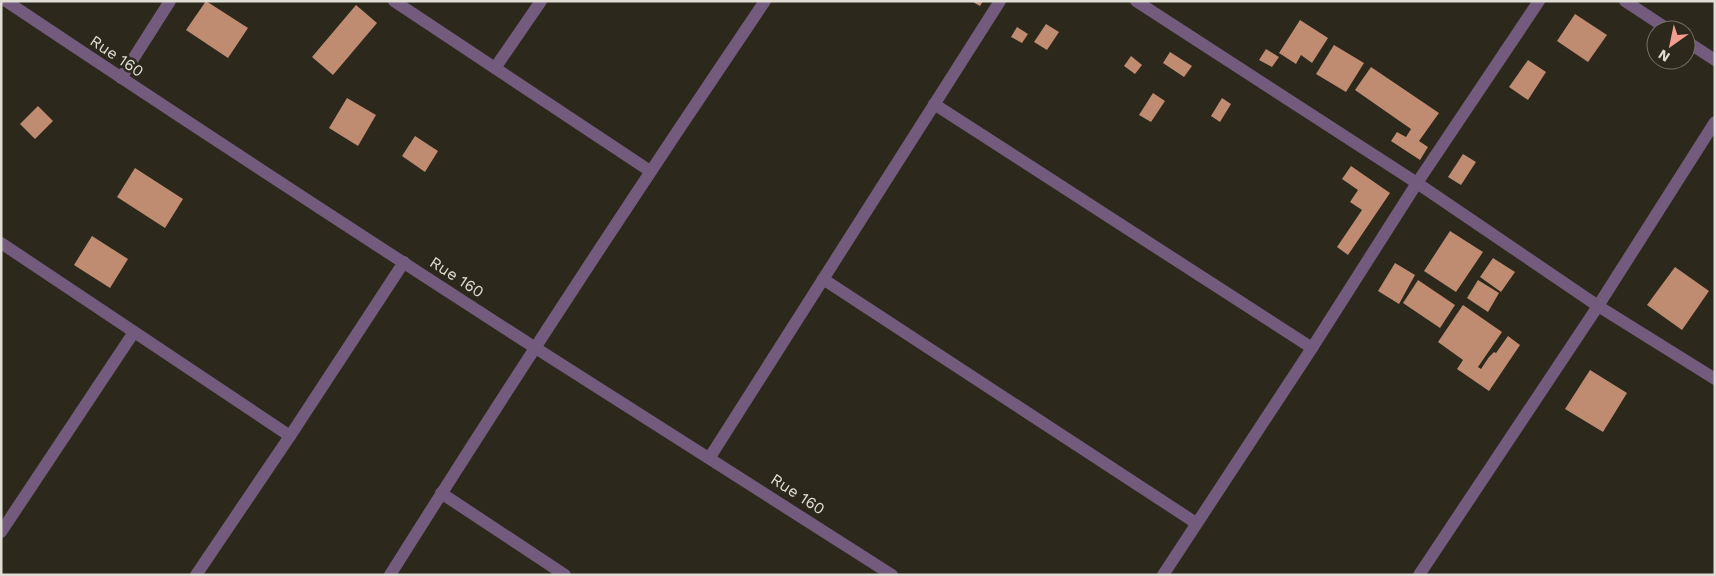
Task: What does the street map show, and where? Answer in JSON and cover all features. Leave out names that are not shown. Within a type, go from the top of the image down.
[{"type":"street","name":"Rue 160","points":[[6,1],[120,78],[535,347],[892,575]]},
{"type":"street","points":[[120,78],[170,1]]},
{"type":"street","points":[[394,1],[650,171]]},
{"type":"street","points":[[495,68],[541,1]]},
{"type":"street","points":[[390,575],[535,347],[650,171],[765,1]]},
{"type":"street","points":[[710,457],[1000,1]]},
{"type":"street","points":[[1136,1],[1417,183],[1598,306],[1715,379]]},
{"type":"street","points":[[1163,575],[1312,348],[1417,183],[1539,1]]},
{"type":"street","points":[[1625,1],[1654,20]]},
{"type":"street","points":[[1696,48],[1715,60]]},
{"type":"street","points":[[934,104],[1312,348]]},
{"type":"street","points":[[1419,575],[1598,306],[1715,122]]},
{"type":"street","points":[[1,243],[290,436]]},
{"type":"street","points":[[196,575],[404,262]]},
{"type":"street","points":[[823,279],[1196,523]]},
{"type":"street","points":[[1,532],[134,332]]},
{"type":"street","points":[[441,493],[565,575]]},
{"type":"building","points":[[206,1],[248,28],[228,58],[186,30]]},
{"type":"building","points":[[971,1],[983,1],[980,6]]},
{"type":"building","points":[[356,5],[377,23],[333,75],[312,57]]},
{"type":"building","points":[[1575,14],[1607,35],[1588,62],[1557,41]]},
{"type":"building","points":[[1300,20],[1328,38],[1312,63],[1301,55],[1296,64],[1279,53]]},
{"type":"building","points":[[1046,24],[1059,32],[1047,50],[1034,42]]},
{"type":"building","points":[[1017,27],[1028,34],[1022,43],[1011,37]]},
{"type":"building","points":[[1334,45],[1364,63],[1346,92],[1316,74]]},
{"type":"building","points":[[1266,49],[1279,57],[1272,67],[1259,60]]},
{"type":"building","points":[[1170,52],[1192,66],[1184,77],[1163,63]]},
{"type":"building","points":[[1131,56],[1142,65],[1135,74],[1124,66]]},
{"type":"building","points":[[1528,60],[1546,72],[1528,100],[1509,87]]},
{"type":"building","points":[[1371,67],[1439,113],[1419,141],[1428,147],[1420,160],[1391,141],[1397,132],[1406,137],[1411,129],[1355,90]]},
{"type":"building","points":[[1153,93],[1165,101],[1151,122],[1139,115]]},
{"type":"building","points":[[347,98],[376,115],[358,146],[329,128]]},
{"type":"building","points":[[1222,98],[1231,104],[1220,122],[1211,116]]},
{"type":"building","points":[[38,106],[53,121],[35,139],[20,124]]},
{"type":"building","points":[[415,136],[438,151],[425,172],[402,156]]},
{"type":"building","points":[[1463,154],[1476,162],[1461,185],[1448,177]]},
{"type":"building","points":[[1351,166],[1390,193],[1348,255],[1337,247],[1362,210],[1350,202],[1358,190],[1342,179]]},
{"type":"building","points":[[135,168],[183,199],[165,228],[117,197]]},
{"type":"building","points":[[1450,231],[1483,252],[1456,292],[1424,271]]},
{"type":"building","points":[[92,236],[128,259],[110,288],[74,265]]},
{"type":"building","points":[[1493,258],[1515,272],[1501,292],[1480,277]]},
{"type":"building","points":[[1395,263],[1415,275],[1399,304],[1378,291]]},
{"type":"building","points":[[1675,267],[1709,291],[1682,330],[1647,305]]},
{"type":"building","points":[[1418,280],[1455,305],[1440,328],[1403,303]]},
{"type":"building","points":[[1478,280],[1499,293],[1488,312],[1467,298]]},
{"type":"building","points":[[1463,305],[1502,332],[1478,367],[1481,369],[1508,336],[1520,345],[1489,391],[1457,369],[1463,360],[1438,342]]},
{"type":"building","points":[[1590,370],[1627,393],[1603,432],[1565,409]]}]
